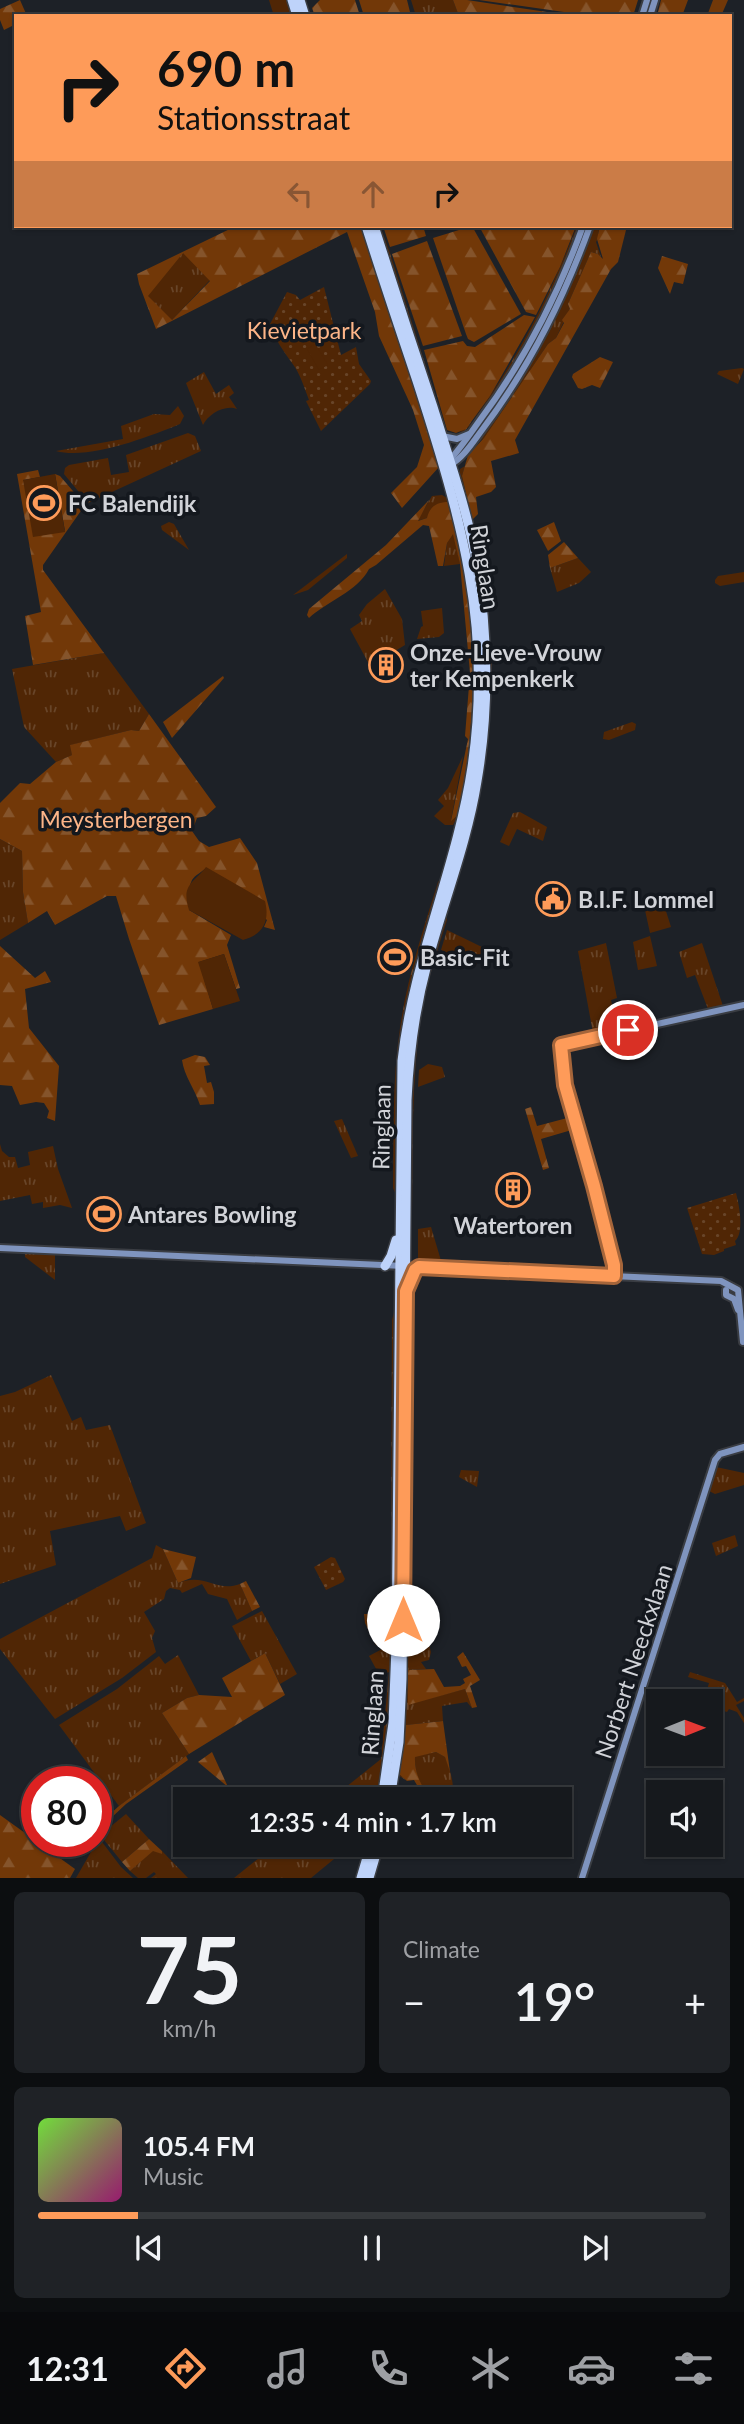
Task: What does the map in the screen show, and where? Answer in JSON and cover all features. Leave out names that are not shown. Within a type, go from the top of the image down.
[{"type":"highway","points":[[367,228],[448,464]]},
{"type":"highway","points":[[375,228],[442,436],[448,464]]},
{"type":"highway","name":"Ringlaan","points":[[384,1787],[392,1736],[395,1673],[402,1266],[407,1100],[412,1034],[427,963],[473,805],[485,709],[485,646],[479,584],[458,485],[448,464]]},
{"type":"highway","name":"Ringlaan","points":[[392,1787],[402,1679],[406,1291],[399,1235],[401,1081],[407,1021],[420,963],[461,826],[476,736],[478,664],[473,591],[448,464]]},
{"type":"highway","points":[[385,1266],[399,1235]]},
{"type":"highway","points":[[406,1291],[419,1267]]},
{"type":"highway","points":[[361,1878],[367,1857]]},
{"type":"highway","points":[[369,1878],[375,1857]]},
{"type":"main road","points":[[448,464],[513,372],[543,317],[582,228]]},
{"type":"main road","points":[[448,464],[461,456],[491,419],[533,352],[568,283],[589,228]]},
{"type":"main road","points":[[442,436],[460,439],[471,433]]},
{"type":"main road","name":"Ringlaan","points":[[458,485],[461,456]]},
{"type":"main road","points":[[614,1276],[614,1265],[594,1186],[565,1085],[561,1045],[744,1005]]},
{"type":"main road","points":[[0,1248],[721,1281],[728,1289],[728,1298],[736,1297]]},
{"type":"main road","points":[[728,1289],[738,1289],[736,1297],[744,1342]]},
{"type":"main road","name":"Norbert Neeckxlaan","points":[[582,1878],[718,1455],[744,1447]]},
{"type":"green space","points":[[20,0],[26,14],[14,14],[14,25],[4,30],[0,9]]},
{"type":"green space","points":[[269,0],[288,0],[292,14],[273,14]]},
{"type":"green space","points":[[320,0],[355,0],[359,14],[314,14],[312,8]]},
{"type":"green space","points":[[359,0],[407,0],[410,14],[363,14]]},
{"type":"green space","points":[[411,0],[453,0],[458,14],[415,14]]},
{"type":"green space","points":[[453,0],[561,14],[458,14]]},
{"type":"green space","points":[[479,0],[638,0],[634,14],[578,14]]},
{"type":"green space","points":[[661,0],[688,0],[683,14],[658,14]]},
{"type":"green space","points":[[713,0],[728,0],[722,14],[708,14]]},
{"type":"green space","points":[[232,228],[363,228],[439,467],[402,508],[391,493],[417,467],[424,445],[413,410],[379,336],[375,312],[347,232],[156,329],[137,274]],"holes":[[[183,253],[210,281],[172,320],[148,296]]]},
{"type":"green space","points":[[379,228],[389,250],[446,430],[457,435],[475,420],[459,437],[444,433]]},
{"type":"green space","points":[[384,228],[424,228],[426,236],[390,247]]},
{"type":"green space","points":[[473,228],[521,314],[474,342],[468,339],[433,238]]},
{"type":"green space","points":[[480,228],[575,228],[560,267],[536,315],[526,312]]},
{"type":"green space","points":[[577,228],[565,264],[535,325],[500,385],[475,418],[505,373],[556,276]]},
{"type":"green space","points":[[584,228],[579,250],[535,342],[486,419],[458,458],[454,458],[531,345]]},
{"type":"green space","points":[[594,228],[600,228],[596,242],[601,257],[591,252],[556,338],[548,344],[484,438],[478,442],[544,338]]},
{"type":"green space","points":[[600,228],[626,228],[618,262],[611,269],[515,440],[519,453],[491,461],[496,487],[491,492],[476,497],[478,514],[472,520],[462,476],[468,455],[484,438],[548,344],[556,338],[591,252],[603,259],[597,239]]},
{"type":"green space","points":[[427,241],[462,336],[423,346],[392,254]]},
{"type":"green space","points":[[183,252],[210,280],[171,321],[147,296]]},
{"type":"green space","points":[[662,256],[688,264],[683,284],[674,282],[670,294],[658,268]]},
{"type":"green space","name":"Kievietpark","points":[[324,287],[341,355],[356,347],[359,364],[371,381],[321,431],[306,401],[309,400],[300,376],[270,324],[287,292],[296,295],[300,300]]},
{"type":"green space","points":[[524,315],[535,317],[490,396],[466,429],[456,433],[447,430],[424,350],[463,341],[467,346],[475,347]]},
{"type":"green space","points":[[315,344],[328,365],[319,370],[307,349]]},
{"type":"green space","points":[[600,357],[613,362],[600,388],[592,385],[578,388],[573,374]]},
{"type":"green space","points":[[744,369],[738,384],[717,374],[719,371]]},
{"type":"green space","points":[[204,372],[216,394],[229,385],[234,393],[229,397],[237,409],[217,411],[203,425],[186,383]]},
{"type":"green space","points":[[178,406],[184,416],[180,424],[152,435],[101,450],[69,453],[56,451],[123,439],[121,426],[154,414],[170,415]]},
{"type":"green space","points":[[188,433],[195,436],[201,451],[88,503],[64,474],[69,465],[108,458],[111,475],[129,472],[126,455]]},
{"type":"green space","points":[[465,466],[462,476],[484,581],[492,663],[490,684],[489,643],[459,476],[460,469]]},
{"type":"green space","points":[[38,470],[40,477],[23,480],[65,531],[55,474],[60,476],[85,505],[43,565],[43,570],[104,653],[33,665],[25,616],[41,612],[17,474]]},
{"type":"green space","name":"FC Balendijk","points":[[55,474],[65,532],[33,537],[23,480]]},
{"type":"green space","points":[[442,495],[449,499],[450,503],[427,518],[417,521],[432,496]]},
{"type":"green space","points":[[429,500],[418,521],[427,518],[435,505],[449,502],[467,579],[471,618],[473,696],[470,736],[459,814],[451,821],[468,739],[465,736],[470,673],[460,564],[453,534],[447,543],[443,566],[438,566],[429,526],[423,525],[369,569],[350,590],[309,618],[307,615],[309,609],[386,545]]},
{"type":"green space","points":[[169,522],[174,524],[189,550],[162,530],[161,526]]},
{"type":"green space","points":[[554,522],[561,541],[548,551],[537,530]]},
{"type":"green space","points":[[453,530],[460,564],[444,566],[447,543]]},
{"type":"green space","points":[[564,542],[578,558],[550,568],[548,555]]},
{"type":"green space","points":[[347,554],[347,558],[308,590],[293,595]]},
{"type":"green space","points":[[578,558],[591,572],[579,583],[557,592],[550,568]]},
{"type":"green space","points":[[744,572],[744,582],[720,586],[715,583],[718,576]]},
{"type":"green space","points":[[385,589],[402,619],[405,645],[370,666],[350,629],[362,621],[359,615],[367,604]]},
{"type":"green space","points":[[442,608],[444,633],[439,637],[417,639],[423,626],[421,611]]},
{"type":"green space","points":[[104,653],[149,714],[139,731],[131,730],[71,745],[72,755],[56,762],[24,727],[12,669]]},
{"type":"green space","points":[[223,676],[224,678],[172,738],[163,722]]},
{"type":"green space","name":"Meysterbergen","points":[[149,714],[216,807],[206,816],[197,818],[192,831],[199,841],[209,847],[240,838],[257,863],[275,930],[264,927],[267,920],[206,868],[193,878],[189,910],[231,935],[227,945],[240,988],[236,989],[224,954],[199,962],[213,1009],[159,1025],[116,896],[107,896],[55,925],[47,911],[28,923],[23,892],[22,851],[0,839],[0,803],[20,783],[30,784],[56,762],[72,755],[70,745],[131,730],[139,731]]},
{"type":"green space","points":[[632,722],[636,724],[635,730],[609,740],[603,739],[604,732]]},
{"type":"green space","points":[[463,756],[451,820],[459,814],[453,825],[445,825],[434,816],[444,806],[438,800],[448,788]]},
{"type":"green space","points":[[520,812],[547,827],[543,841],[517,829],[509,846],[500,842],[513,813]]},
{"type":"green space","points":[[0,839],[22,851],[23,892],[28,923],[0,940]]},
{"type":"green space","points":[[206,867],[265,901],[266,921],[256,935],[243,940],[189,910],[187,889]]},
{"type":"green space","points":[[443,876],[410,983],[403,1020],[397,1086],[397,1197],[393,1188],[394,1108],[400,1028],[416,954],[438,882]]},
{"type":"green space","points":[[665,908],[671,927],[650,933],[645,910]]},
{"type":"green space","points":[[446,914],[447,920],[424,997],[418,1035],[413,1112],[412,1215],[409,1224],[414,1051],[423,994]]},
{"type":"green space","points":[[447,930],[484,948],[475,967],[441,950]]},
{"type":"green space","points":[[650,936],[657,966],[638,970],[633,942]]},
{"type":"green space","points":[[606,943],[617,998],[611,1000],[617,1028],[593,1033],[578,951]]},
{"type":"green space","points":[[702,943],[723,1006],[708,1009],[695,975],[687,978],[679,952]]},
{"type":"green space","points":[[0,946],[35,978],[45,971],[51,982],[25,989],[29,1028],[59,1066],[55,1121],[47,1118],[49,1111],[44,1103],[20,1105],[12,1086],[0,1085]]},
{"type":"green space","points":[[224,954],[240,1001],[213,1009],[198,962]]},
{"type":"green space","points":[[195,1055],[205,1057],[210,1065],[204,1066],[207,1083],[211,1082],[214,1092],[214,1104],[200,1105],[185,1072],[182,1060]]},
{"type":"green space","points":[[428,1064],[442,1067],[445,1077],[418,1087],[419,1070]]},
{"type":"green space","points":[[531,1107],[537,1126],[571,1117],[575,1129],[541,1139],[549,1168],[543,1170],[525,1109]]},
{"type":"green space","points":[[342,1119],[358,1156],[351,1158],[334,1121]]},
{"type":"green space","points":[[0,1144],[2,1151],[9,1157],[15,1157],[18,1168],[30,1165],[28,1152],[53,1146],[72,1208],[60,1205],[43,1208],[43,1202],[32,1204],[30,1195],[0,1201]]},
{"type":"green space","points":[[736,1193],[740,1233],[735,1241],[736,1245],[714,1255],[702,1254],[687,1208]]},
{"type":"green space","points":[[431,1227],[442,1264],[423,1263],[418,1259],[418,1229]]},
{"type":"green space","points":[[25,1252],[55,1254],[55,1280],[25,1257]]},
{"type":"green space","points":[[396,1304],[394,1561],[391,1547],[392,1320]]},
{"type":"green space","points":[[409,1320],[412,1330],[408,1580]]},
{"type":"green space","points":[[51,1375],[72,1421],[81,1417],[86,1430],[110,1425],[146,1523],[126,1531],[120,1516],[50,1531],[56,1565],[0,1584],[0,1396]]},
{"type":"green space","points":[[716,1467],[744,1473],[744,1485],[715,1494],[709,1491]]},
{"type":"green space","points":[[461,1470],[479,1471],[477,1487],[459,1477]]},
{"type":"green space","points":[[735,1535],[738,1546],[716,1556],[712,1543]]},
{"type":"green space","points":[[156,1545],[163,1549],[178,1583],[196,1580],[224,1586],[240,1584],[252,1611],[237,1620],[227,1599],[208,1594],[202,1584],[182,1593],[170,1588],[164,1599],[144,1612],[155,1631],[152,1638],[156,1652],[122,1678],[55,1719],[0,1649],[0,1639],[152,1558]]},
{"type":"green space","points":[[163,1549],[196,1557],[191,1578],[178,1583]]},
{"type":"green space","points":[[331,1557],[335,1558],[345,1579],[326,1590],[314,1567]]},
{"type":"green space","points":[[246,1581],[260,1607],[252,1611],[240,1584]]},
{"type":"green space","points":[[262,1611],[297,1674],[280,1684],[265,1653],[251,1661],[232,1626]]},
{"type":"green space","points":[[364,1614],[386,1614],[385,1635],[376,1645],[365,1623]]},
{"type":"green space","points":[[422,1626],[423,1629],[413,1638],[412,1647],[428,1641],[431,1652],[429,1660],[421,1662],[426,1669],[408,1670],[408,1704],[465,1689],[472,1708],[467,1702],[442,1706],[443,1721],[406,1725],[399,1774],[407,1781],[398,1775],[405,1714],[405,1646],[410,1635]]},
{"type":"green space","points":[[384,1648],[392,1650],[380,1787],[346,1787],[381,1759],[389,1672],[380,1676],[369,1656]]},
{"type":"green space","points":[[463,1652],[480,1680],[470,1686],[477,1707],[472,1708],[465,1689],[408,1705],[408,1670],[434,1669],[444,1687],[460,1686],[465,1683],[463,1679],[471,1675],[466,1666],[462,1667],[457,1657]]},
{"type":"green space","points":[[265,1653],[285,1695],[189,1754],[162,1713],[187,1698],[199,1695],[232,1697],[222,1678]]},
{"type":"green space","points":[[178,1655],[199,1695],[187,1698],[162,1713],[189,1754],[119,1806],[112,1797],[112,1766],[89,1766],[59,1725],[117,1689],[159,1656],[165,1664]]},
{"type":"green space","points":[[690,1672],[725,1683],[737,1702],[744,1698],[744,1701],[736,1705],[744,1723],[737,1712],[729,1709],[727,1712],[723,1711],[723,1689],[707,1689],[709,1683],[688,1677]]},
{"type":"green space","points":[[443,1721],[450,1772],[445,1757],[436,1752],[415,1757],[416,1769],[423,1787],[418,1787],[414,1780],[407,1781],[399,1774],[406,1725]]},
{"type":"green space","points":[[212,1752],[228,1787],[198,1762]]},
{"type":"green space","points":[[436,1752],[445,1757],[453,1787],[422,1787],[415,1756]]},
{"type":"green space","points":[[186,1756],[188,1760],[112,1817],[112,1812]]},
{"type":"green space","points":[[126,1814],[149,1839],[122,1862],[112,1850],[112,1825]]},
{"type":"green space","points":[[0,1815],[21,1830],[21,1857],[58,1857],[75,1869],[70,1878],[0,1878]]},
{"type":"green space","points":[[149,1839],[162,1854],[153,1851],[130,1871],[122,1862]]},
{"type":"green space","points":[[153,1850],[162,1854],[162,1851],[188,1878],[151,1878],[156,1874],[154,1872],[146,1878],[138,1878],[130,1871]]},
{"type":"green space","points":[[112,1855],[133,1878],[76,1878],[88,1857]]},
{"type":"green space","points":[[260,1857],[336,1857],[311,1878],[234,1878]]},
{"type":"place","name":"FC Balendijk","points":[[44,503]]},
{"type":"place","name":"Onze-Lieve-Vrouw ter Kempenkerk","points":[[386,665]]},
{"type":"place","name":"B.I.F. Lommel","points":[[553,899]]},
{"type":"place","name":"Basic-Fit","points":[[395,957]]},
{"type":"place","name":"Watertoren","points":[[513,1190]]},
{"type":"place","name":"Antares Bowling","points":[[104,1214]]},
{"type":"route","points":[[403,1620],[406,1291],[419,1267],[614,1276],[614,1265],[594,1186],[565,1085],[561,1045],[628,1030]]}]
